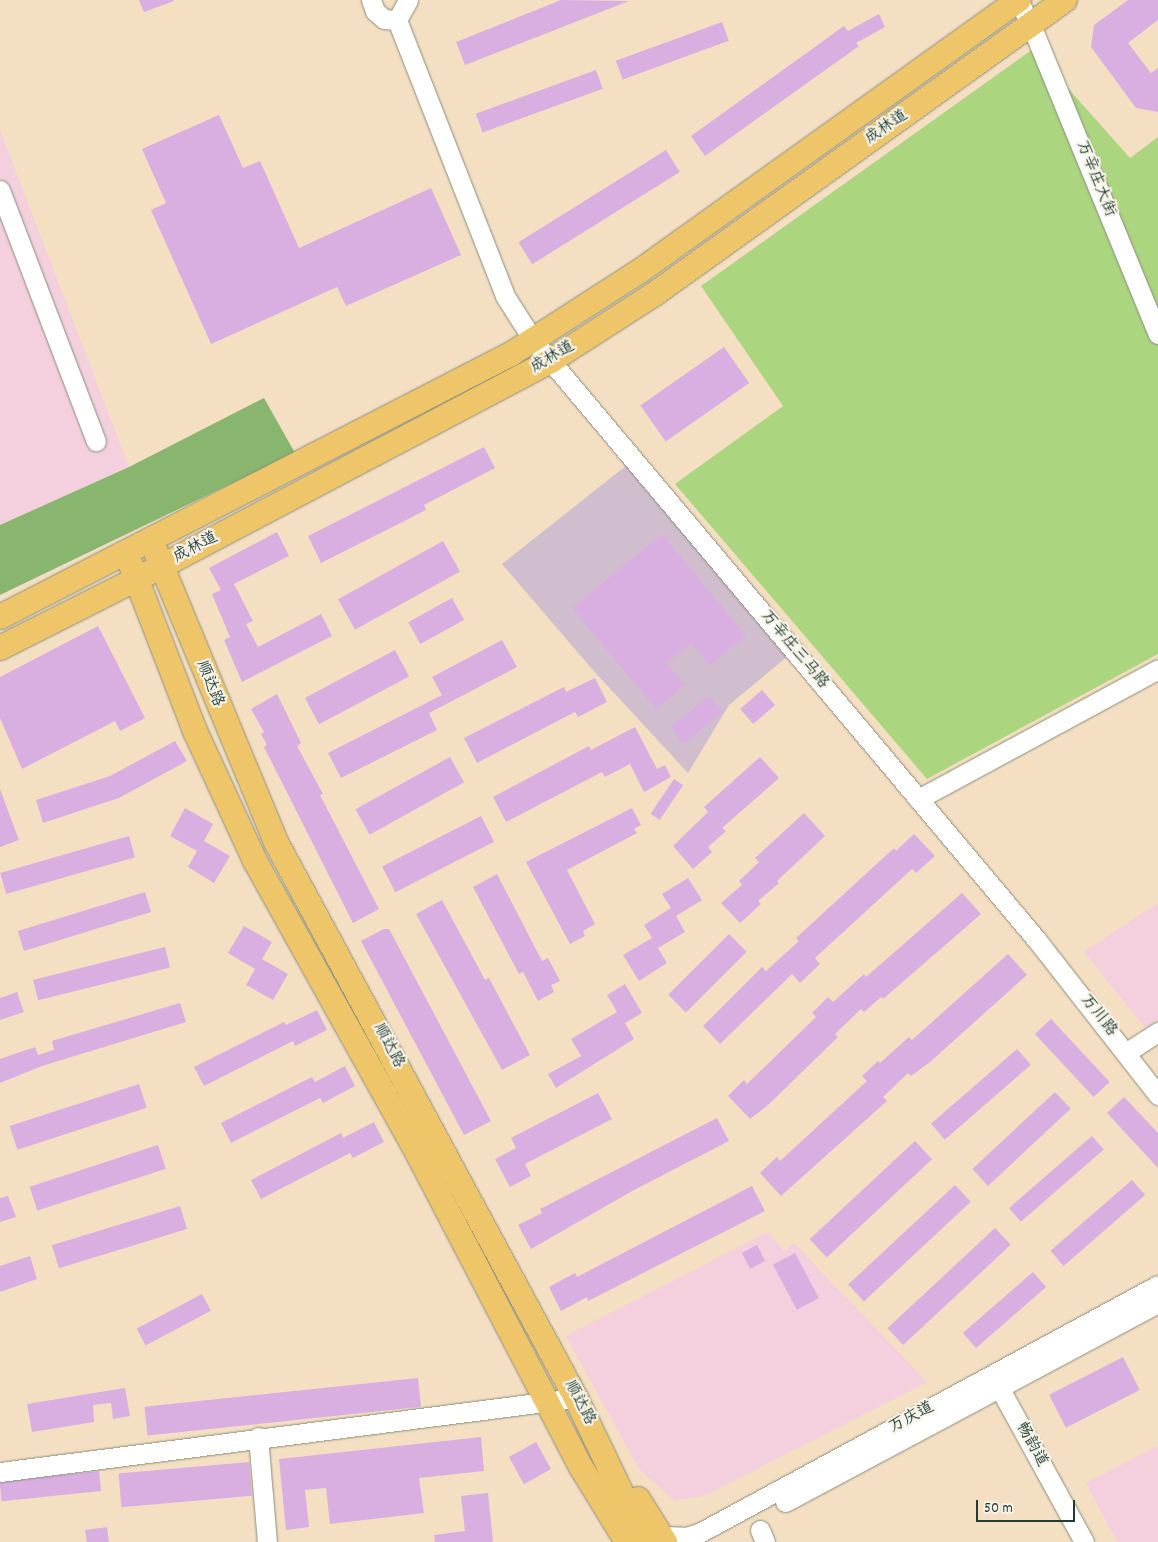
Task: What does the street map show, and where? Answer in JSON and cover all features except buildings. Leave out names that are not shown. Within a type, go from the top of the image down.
[{"type":"main road","name":"成林道","points":[[0,617],[127,554],[436,394],[534,340],[640,271],[1018,0]]},
{"type":"main road","name":"成林道","points":[[0,648],[162,566],[552,360],[656,293],[1065,0]]},
{"type":"main road","name":"顺达路","points":[[152,541],[276,842],[606,1454],[644,1540]]},
{"type":"main road","name":"顺达路","points":[[127,554],[195,731],[255,861],[419,1156],[550,1403],[581,1467],[644,1540]]},
{"type":"street","points":[[371,0],[375,11],[384,19],[398,20],[408,0]]},
{"type":"street","name":"万辛庄大街","points":[[1018,0],[1031,25],[1158,334]]},
{"type":"street","name":"万辛庄三马路","points":[[398,20],[501,287],[534,340],[1036,939]]},
{"type":"street","points":[[0,190],[96,441]]},
{"type":"street","points":[[918,799],[1158,669]]},
{"type":"street","name":"万川路","points":[[1036,939],[1127,1052],[1158,1095]]},
{"type":"street","points":[[1127,1052],[1158,1032]]},
{"type":"street","name":"万庆道","points":[[709,1542],[996,1381],[1158,1285]]},
{"type":"street","name":"万庆道","points":[[644,1540],[686,1537],[701,1532],[996,1381],[1158,1303]]},
{"type":"street","name":"畅韵道","points":[[996,1381],[1084,1542]]},
{"type":"street","points":[[0,1472],[258,1437],[550,1403],[576,1398]]},
{"type":"street","points":[[258,1437],[267,1542]]},
{"type":"shaded area","points":[[0,130],[129,467],[0,525]]},
{"type":"shaded area","points":[[627,465],[788,656],[729,705],[688,773],[592,669],[502,564]]},
{"type":"shaded area","points":[[1158,903],[1158,1020],[1145,1028],[1084,952]]},
{"type":"shaded area","points":[[768,1232],[784,1251],[794,1243],[927,1382],[704,1496],[674,1500],[639,1469],[566,1336]]},
{"type":"shaded area","points":[[1158,1446],[1158,1542],[1117,1542],[1086,1483]]},
{"type":"green space","points":[[1033,49],[1130,158],[1158,137],[1158,654],[927,779],[675,484],[783,406],[701,286]]},
{"type":"green space","points":[[264,398],[295,453],[0,595],[0,525],[129,467]]}]
